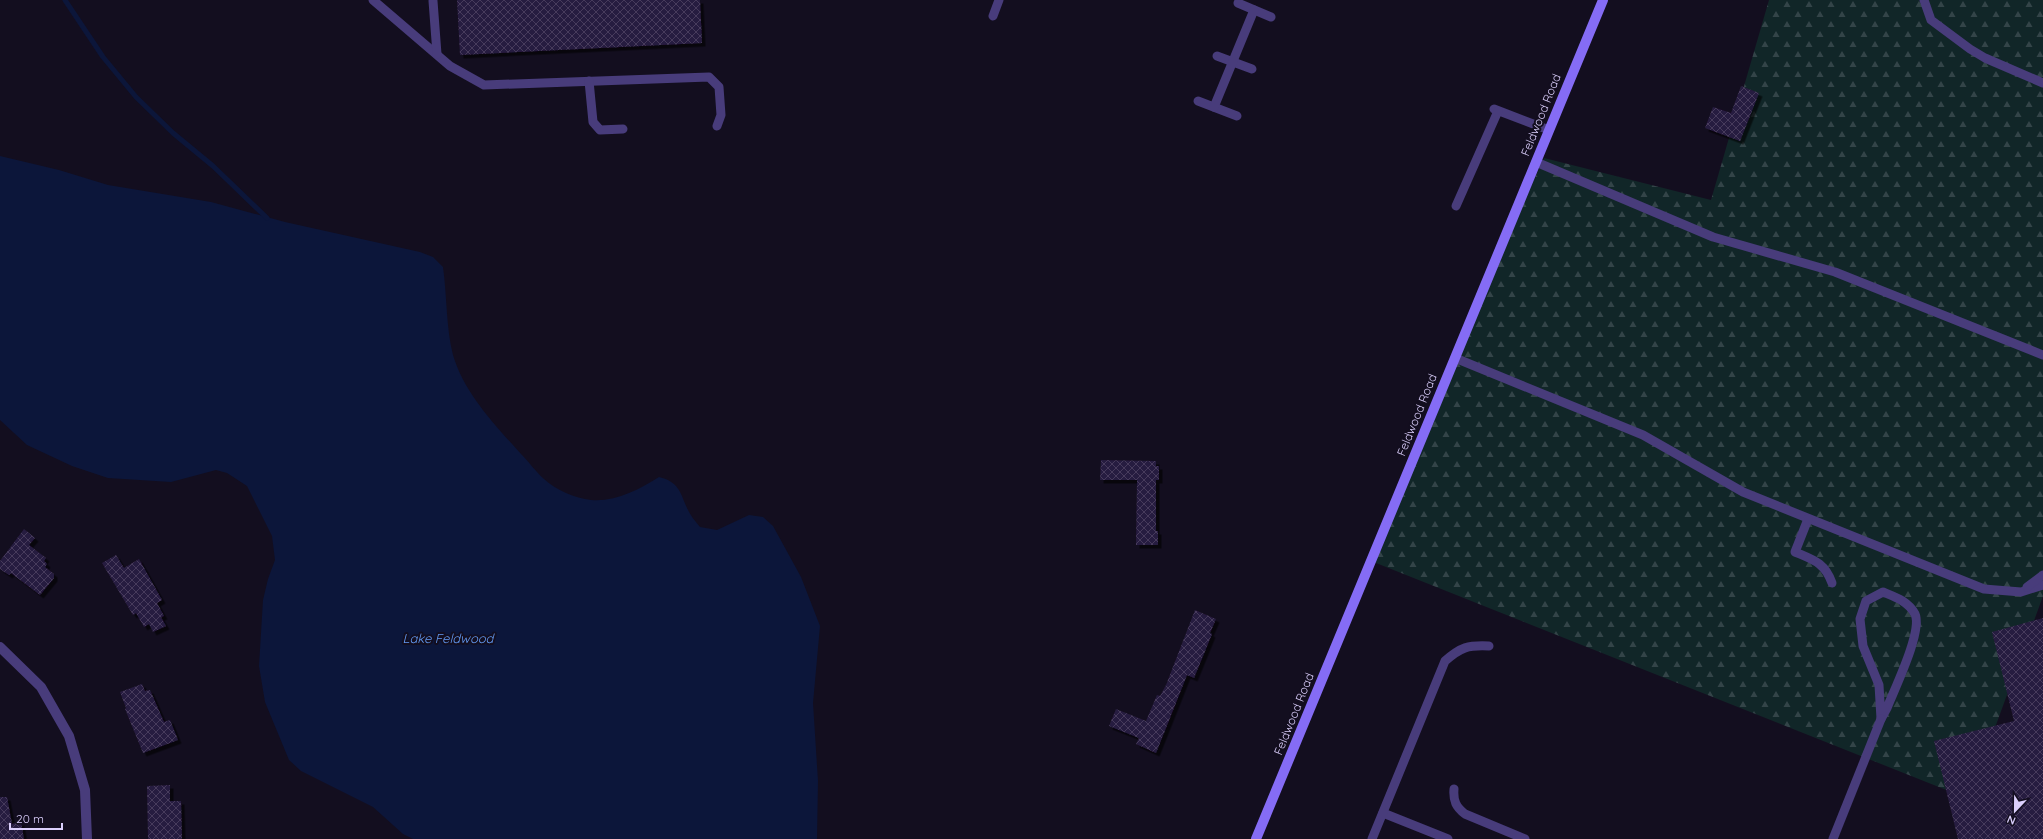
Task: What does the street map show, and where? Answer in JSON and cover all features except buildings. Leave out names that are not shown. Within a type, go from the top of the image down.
[{"type":"street","name":"Feldwood Road","points":[[1256,839],[1603,0]]},
{"type":"street","points":[[0,647],[41,687],[69,736],[85,790],[87,839]]},
{"type":"lane","points":[[373,0],[450,66],[484,85],[709,77],[719,87],[721,115],[717,126]]},
{"type":"lane","points":[[994,16],[999,0]]},
{"type":"lane","points":[[1924,0],[1931,20],[1970,48],[1985,58],[2043,83]]},
{"type":"lane","points":[[433,1],[437,54]]},
{"type":"lane","points":[[1238,3],[1271,17]]},
{"type":"lane","points":[[1214,107],[1254,10]]},
{"type":"lane","points":[[1218,56],[1252,69]]},
{"type":"lane","points":[[589,81],[593,122],[600,130],[623,129]]},
{"type":"lane","points":[[1198,101],[1237,116]]},
{"type":"lane","points":[[1456,206],[1496,110],[1549,130]]},
{"type":"lane","points":[[1536,162],[1713,237],[1834,272],[2043,355]]},
{"type":"lane","points":[[1455,358],[1644,435],[1743,492],[1984,589],[2021,592],[2043,585]]},
{"type":"lane","points":[[1808,518],[1795,552],[1813,559],[1827,571],[1832,583]]},
{"type":"lane","points":[[2021,592],[2043,575]]},
{"type":"lane","points":[[1833,839],[1881,719],[1887,708],[1916,637],[1915,615],[1903,600],[1882,592],[1866,600],[1860,619],[1863,646],[1879,684],[1881,719]]},
{"type":"lane","points":[[1372,839],[1445,661],[1456,651],[1471,645],[1489,646]]},
{"type":"lane","points":[[1454,789],[1453,797],[1457,808],[1465,814],[1524,839]]},
{"type":"lane","points":[[1383,813],[1448,839]]},
{"type":"green space","points":[[1769,0],[2043,0],[2043,596],[1969,799],[1371,561],[1445,375],[1544,158],[1711,200]]},
{"type":"water","name":"Lake Feldwood","points":[[0,156],[59,170],[108,185],[211,202],[285,222],[420,252],[433,257],[443,267],[451,345],[458,369],[481,408],[538,473],[549,483],[572,495],[585,499],[600,500],[626,494],[659,477],[666,479],[678,488],[690,513],[700,527],[717,530],[749,515],[763,517],[773,526],[801,577],[820,626],[813,703],[818,781],[817,839],[413,839],[403,834],[373,807],[301,771],[289,760],[265,702],[259,666],[263,600],[268,579],[275,560],[272,536],[247,486],[227,473],[216,470],[171,482],[108,478],[72,466],[27,445],[0,420]]},
{"type":"waterway","points":[[65,0],[103,57],[136,97],[173,133],[213,166],[267,218]]}]
